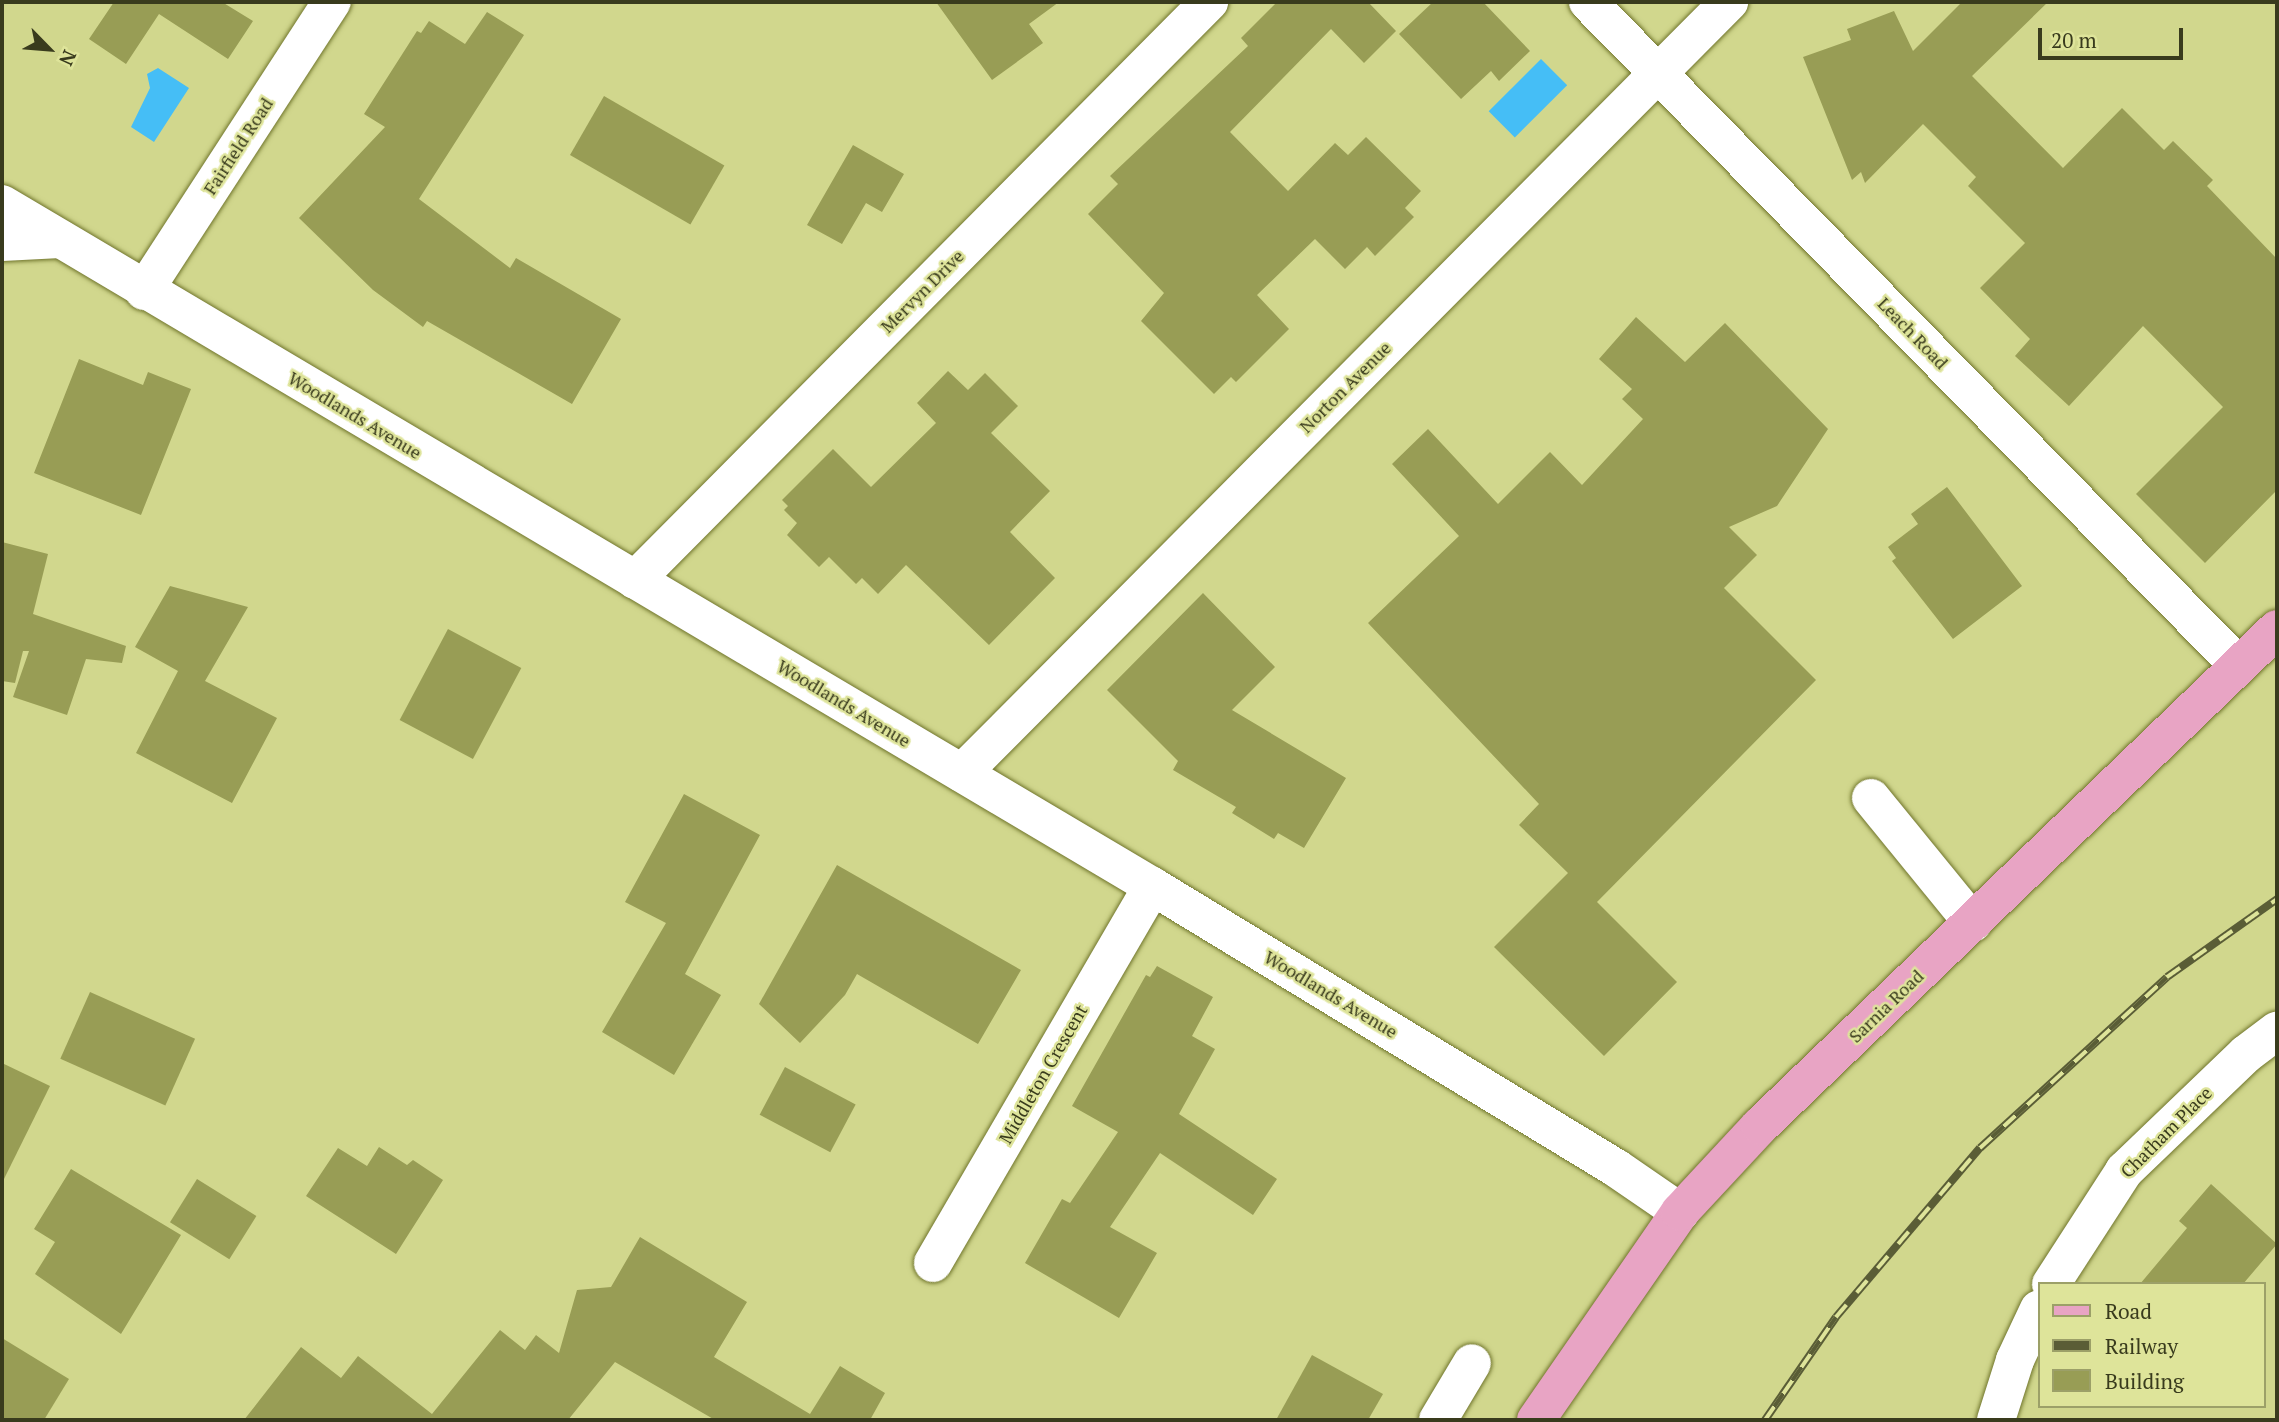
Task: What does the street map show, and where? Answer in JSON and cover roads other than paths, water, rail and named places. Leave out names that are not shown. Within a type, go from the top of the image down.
[{"type":"main road","name":"Sarnia Road","points":[[1536,1420],[1680,1212],[1759,1126],[2277,629]]},
{"type":"street","name":"Fairfield Road","points":[[145,291],[332,2]]},
{"type":"street","name":"Mervyn Drive","points":[[635,580],[1209,2]]},
{"type":"street","name":"Leach Road","points":[[1588,2],[2238,665]]},
{"type":"street","name":"Norton Avenue","points":[[962,773],[1729,2]]},
{"type":"street","name":"Woodlands Avenue","points":[[2,204],[1152,886],[1616,1168],[1680,1212]]},
{"type":"street","points":[[2,242],[60,239]]},
{"type":"street","points":[[1871,798],[1973,923]]},
{"type":"street","name":"Middleton Crescent","points":[[933,1263],[1152,886]]},
{"type":"street","name":"Chatham Place","points":[[2052,1282],[2062,1261],[2124,1171],[2246,1054],[2277,1031]]},
{"type":"street","points":[[1996,1420],[2015,1360],[2038,1311]]},
{"type":"street","points":[[1438,1420],[1472,1363]]},
{"type":"water","points":[[1541,59],[1567,85],[1515,137],[1489,111]]},
{"type":"water","points":[[158,68],[189,88],[154,142],[131,127],[150,88],[147,74]]},
{"type":"railway","points":[[1765,1420],[1836,1317],[1980,1148],[2167,977],[2277,899]]}]
